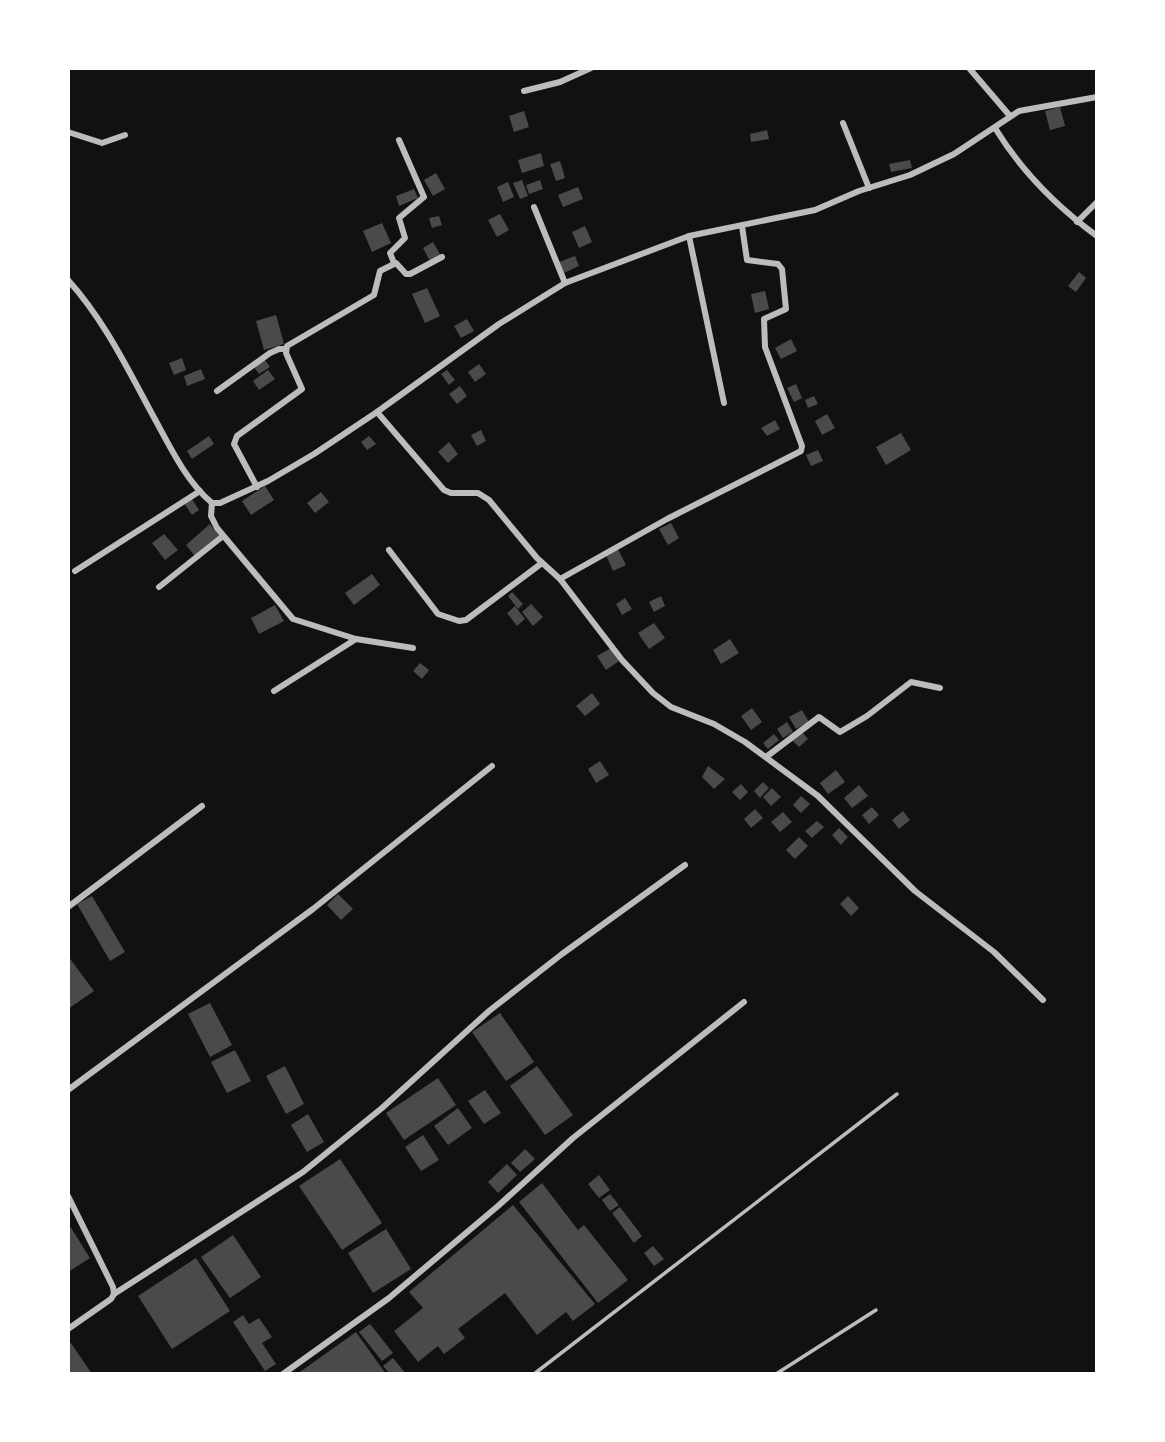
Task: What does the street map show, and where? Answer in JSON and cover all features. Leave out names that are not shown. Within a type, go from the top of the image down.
[{"type":"street","points":[[524,91],[560,82],[590,68]]},
{"type":"street","points":[[969,68],[1010,116]]},
{"type":"street","points":[[212,503],[230,500],[257,487],[377,412],[499,324],[565,283],[690,236],[815,210],[909,175],[954,153],[1023,109],[1097,97]]},
{"type":"street","points":[[843,123],[869,188]]},
{"type":"street","points":[[995,128],[1028,175],[1077,222],[1097,236]]},
{"type":"street","points":[[68,132],[102,143],[125,135]]},
{"type":"street","points":[[399,140],[425,197],[398,218],[405,238],[390,253],[394,263],[410,274],[442,257]]},
{"type":"street","points":[[1077,222],[1097,202]]},
{"type":"street","points":[[534,206],[565,283]]},
{"type":"street","points":[[560,579],[667,519],[801,452],[802,446],[764,341],[764,319],[784,311],[786,307],[782,269],[778,264],[747,260],[742,226]]},
{"type":"street","points":[[690,236],[724,403]]},
{"type":"street","points":[[217,391],[270,353],[285,349],[374,295],[379,272],[394,263]]},
{"type":"street","points":[[68,280],[107,332],[171,449],[200,491],[212,503]]},
{"type":"street","points":[[257,487],[234,440],[302,389],[285,349]]},
{"type":"street","points":[[377,412],[444,490],[484,497],[542,563],[560,579],[622,660],[663,702],[723,729],[818,796],[915,891],[994,952],[1043,1000]]},
{"type":"street","points":[[75,571],[200,491]]},
{"type":"street","points":[[212,503],[212,520],[223,536],[293,619],[356,639],[412,648]]},
{"type":"street","points":[[159,587],[223,536]]},
{"type":"street","points":[[389,550],[438,614],[463,621],[542,563]]},
{"type":"street","points":[[274,691],[356,639]]},
{"type":"street","points":[[766,757],[819,717],[840,732],[867,716],[911,682],[940,688]]},
{"type":"street","points":[[68,1090],[313,909],[492,766]]},
{"type":"street","points":[[68,907],[201,806]]},
{"type":"street","points":[[68,1329],[111,1299],[114,1294],[303,1172],[382,1108],[489,1011],[562,954],[685,865]]},
{"type":"street","points":[[283,1374],[389,1298],[573,1138],[744,1002]]},
{"type":"street","points":[[68,1196],[114,1294]]},
{"type":"lane","points":[[534,1374],[897,1094]]},
{"type":"lane","points":[[776,1374],[876,1310]]},
{"type":"building","points":[[1060,107],[1065,126],[1050,130],[1045,111]]},
{"type":"building","points":[[524,111],[529,127],[514,132],[509,116]]},
{"type":"building","points":[[767,130],[769,139],[751,142],[750,134]]},
{"type":"building","points":[[541,153],[544,166],[522,173],[518,160]]},
{"type":"building","points":[[910,160],[912,168],[891,172],[889,164]]},
{"type":"building","points":[[560,161],[565,178],[556,181],[550,164]]},
{"type":"building","points":[[436,173],[445,189],[433,196],[424,180]]},
{"type":"building","points":[[522,180],[528,196],[520,199],[513,183]]},
{"type":"building","points":[[540,180],[543,189],[529,194],[526,185]]},
{"type":"building","points":[[508,182],[514,197],[503,202],[497,187]]},
{"type":"building","points":[[578,187],[583,199],[563,207],[558,195]]},
{"type":"building","points":[[414,189],[418,198],[399,206],[396,196]]},
{"type":"building","points":[[500,214],[509,230],[497,237],[488,220]]},
{"type":"building","points":[[439,216],[442,225],[432,228],[429,218]]},
{"type":"building","points":[[382,223],[391,243],[372,252],[363,231]]},
{"type":"building","points":[[585,226],[592,242],[579,248],[572,232]]},
{"type":"building","points":[[433,242],[441,256],[430,261],[423,248]]},
{"type":"building","points":[[575,256],[579,266],[564,273],[559,262]]},
{"type":"building","points":[[1079,272],[1086,278],[1076,292],[1068,286]]},
{"type":"building","points":[[427,288],[440,316],[425,323],[412,294]]},
{"type":"building","points":[[765,291],[769,309],[755,313],[751,294]]},
{"type":"building","points":[[276,315],[284,344],[264,350],[256,321]]},
{"type":"building","points":[[467,319],[474,331],[461,338],[454,326]]},
{"type":"building","points":[[791,339],[797,351],[781,359],[775,348]]},
{"type":"building","points":[[182,358],[186,370],[174,375],[169,363]]},
{"type":"building","points":[[265,360],[270,367],[259,374],[254,367]]},
{"type":"building","points":[[479,364],[486,374],[475,382],[468,372]]},
{"type":"building","points":[[201,369],[205,379],[187,386],[184,376]]},
{"type":"building","points":[[268,370],[275,379],[259,390],[253,381]]},
{"type":"building","points":[[447,370],[455,380],[449,385],[441,374]]},
{"type":"building","points":[[796,384],[802,398],[794,402],[787,388]]},
{"type":"building","points":[[460,386],[467,396],[457,404],[449,394]]},
{"type":"building","points":[[814,396],[818,404],[808,408],[805,400]]},
{"type":"building","points":[[827,414],[835,428],[822,435],[815,421]]},
{"type":"building","points":[[775,420],[780,429],[767,436],[761,428]]},
{"type":"building","points":[[481,430],[486,441],[477,446],[471,435]]},
{"type":"building","points":[[901,433],[911,450],[886,465],[876,447]]},
{"type":"building","points":[[209,436],[214,444],[192,459],[187,451]]},
{"type":"building","points":[[369,436],[376,444],[367,450],[361,442]]},
{"type":"building","points":[[449,442],[458,454],[448,463],[438,452]]},
{"type":"building","points":[[818,450],[823,461],[811,466],[806,455]]},
{"type":"building","points":[[265,486],[274,500],[251,515],[242,501]]},
{"type":"building","points":[[321,492],[329,502],[315,513],[307,503]]},
{"type":"building","points":[[191,498],[199,510],[192,515],[184,503]]},
{"type":"building","points":[[671,523],[679,538],[668,545],[659,529]]},
{"type":"building","points":[[210,524],[219,536],[195,556],[186,545]]},
{"type":"building","points":[[164,534],[178,550],[165,560],[152,543]]},
{"type":"building","points":[[618,549],[626,565],[613,571],[606,555]]},
{"type":"building","points":[[372,574],[380,585],[354,605],[345,593]]},
{"type":"building","points":[[512,592],[523,604],[518,609],[508,596]]},
{"type":"building","points":[[661,596],[665,606],[654,612],[649,602]]},
{"type":"building","points":[[625,598],[632,609],[622,615],[616,604]]},
{"type":"building","points":[[531,604],[543,617],[533,626],[522,612]]},
{"type":"building","points":[[275,605],[284,621],[259,634],[251,618]]},
{"type":"building","points":[[515,606],[525,619],[517,626],[507,613]]},
{"type":"building","points":[[654,623],[665,638],[649,649],[638,633]]},
{"type":"building","points":[[730,639],[739,653],[721,664],[713,650]]},
{"type":"building","points":[[611,648],[619,661],[606,670],[597,656]]},
{"type":"building","points":[[420,663],[429,670],[422,679],[413,671]]},
{"type":"building","points":[[592,693],[600,704],[585,716],[576,706]]},
{"type":"building","points":[[752,708],[762,722],[751,730],[741,716]]},
{"type":"building","points":[[802,710],[809,722],[796,729],[789,717]]},
{"type":"building","points":[[787,722],[793,732],[783,738],[777,729]]},
{"type":"building","points":[[801,731],[808,739],[799,747],[791,739]]},
{"type":"building","points":[[774,734],[779,740],[768,749],[763,743]]},
{"type":"building","points":[[600,761],[609,775],[596,783],[588,769]]},
{"type":"building","points":[[708,766],[725,779],[714,789],[702,777]]},
{"type":"building","points":[[836,770],[845,782],[828,794],[820,783]]},
{"type":"building","points":[[763,782],[769,788],[760,798],[754,791]]},
{"type":"building","points":[[741,784],[748,792],[740,800],[732,792]]},
{"type":"building","points":[[859,785],[868,796],[852,808],[844,798]]},
{"type":"building","points":[[772,788],[781,797],[771,806],[763,797]]},
{"type":"building","points":[[801,796],[810,804],[801,813],[793,805]]},
{"type":"building","points":[[872,807],[879,815],[869,824],[862,815]]},
{"type":"building","points":[[755,809],[763,818],[751,828],[744,819]]},
{"type":"building","points":[[903,811],[910,820],[899,829],[892,820]]},
{"type":"building","points":[[783,812],[792,822],[780,832],[771,822]]},
{"type":"building","points":[[817,821],[824,827],[812,838],[805,831]]},
{"type":"building","points":[[839,828],[848,837],[841,845],[832,835]]},
{"type":"building","points":[[799,837],[808,846],[795,859],[786,850]]},
{"type":"building","points":[[338,894],[353,909],[341,920],[327,905]]},
{"type":"building","points":[[92,896],[125,952],[110,961],[77,904]]},
{"type":"building","points":[[848,896],[859,908],[851,916],[840,904]]},
{"type":"building","points":[[68,956],[94,991],[68,1009]]},
{"type":"building","points":[[210,1003],[232,1045],[210,1057],[188,1014]]},
{"type":"building","points":[[500,1013],[534,1062],[506,1081],[472,1032]]},
{"type":"building","points":[[235,1050],[251,1081],[227,1093],[211,1062]]},
{"type":"building","points":[[285,1066],[304,1104],[286,1114],[266,1076]]},
{"type":"building","points":[[537,1066],[573,1115],[545,1135],[510,1086]]},
{"type":"building","points":[[438,1078],[456,1105],[404,1140],[386,1113]]},
{"type":"building","points":[[485,1090],[501,1113],[484,1124],[468,1101]]},
{"type":"building","points":[[458,1108],[472,1128],[448,1145],[434,1126]]},
{"type":"building","points":[[308,1114],[324,1142],[307,1152],[291,1125]]},
{"type":"building","points":[[423,1135],[439,1160],[421,1171],[405,1147]]},
{"type":"building","points":[[525,1149],[535,1159],[520,1172],[511,1163]]},
{"type":"building","points":[[340,1159],[382,1223],[342,1250],[299,1186]]},
{"type":"building","points":[[507,1164],[517,1175],[498,1193],[488,1182]]},
{"type":"building","points":[[599,1175],[610,1190],[599,1198],[588,1184]]},
{"type":"building","points":[[542,1183],[578,1230],[584,1225],[628,1280],[598,1303],[519,1202]]},
{"type":"building","points":[[610,1194],[619,1205],[610,1211],[602,1200]]},
{"type":"building","points":[[513,1205],[595,1304],[573,1321],[566,1312],[537,1335],[505,1293],[458,1329],[465,1338],[444,1354],[438,1346],[418,1362],[394,1331],[423,1308],[409,1292]]},
{"type":"building","points":[[620,1207],[642,1236],[634,1243],[612,1213]]},
{"type":"building","points":[[68,1223],[90,1258],[68,1272]]},
{"type":"building","points":[[386,1229],[411,1269],[373,1293],[348,1253]]},
{"type":"building","points":[[233,1235],[261,1277],[230,1298],[201,1257]]},
{"type":"building","points":[[653,1246],[664,1259],[654,1266],[644,1253]]},
{"type":"building","points":[[196,1258],[230,1311],[172,1349],[138,1296]]},
{"type":"building","points":[[243,1315],[249,1324],[259,1318],[272,1337],[262,1343],[276,1364],[265,1371],[233,1322]]},
{"type":"building","points":[[370,1324],[393,1353],[382,1361],[359,1332]]},
{"type":"building","points":[[356,1332],[386,1374],[297,1374]]},
{"type":"building","points":[[71,1343],[92,1374],[68,1374],[68,1345]]},
{"type":"building","points":[[393,1358],[406,1374],[390,1374],[383,1366]]}]
